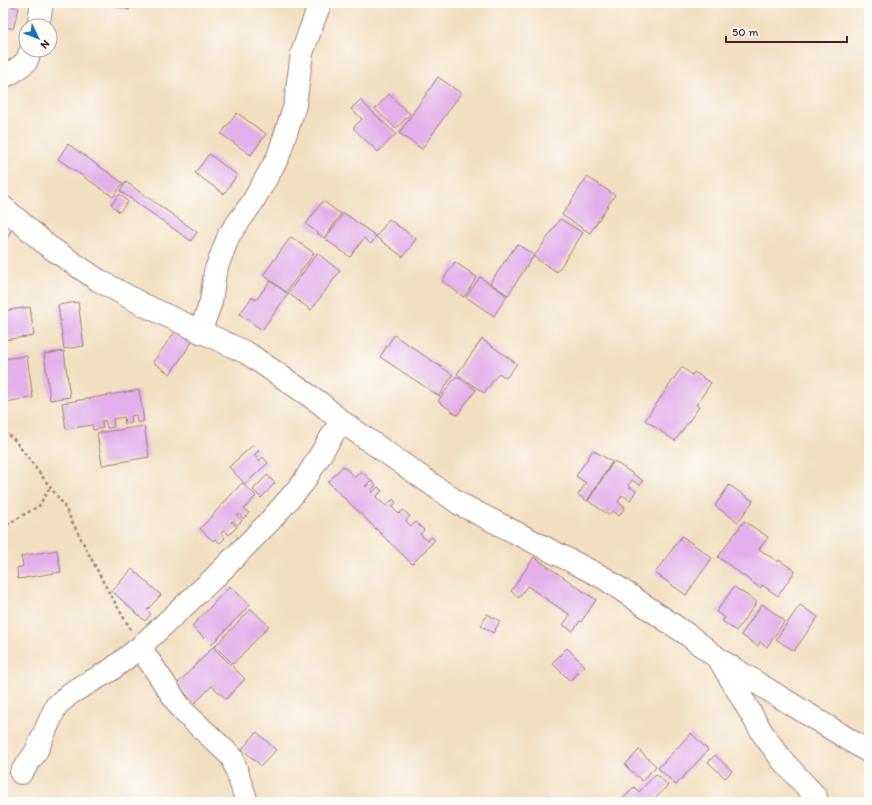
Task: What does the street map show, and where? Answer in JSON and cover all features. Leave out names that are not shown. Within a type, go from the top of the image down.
[{"type":"street","points":[[39,18],[42,3]]},
{"type":"street","points":[[200,332],[211,302],[215,272],[229,235],[252,203],[278,157],[296,105],[302,53],[320,3]]},
{"type":"street","points":[[3,77],[10,74],[26,62],[28,58]]},
{"type":"street","points":[[3,207],[48,246],[98,280],[142,304],[247,353],[320,404],[341,422],[460,504],[604,578],[688,635],[720,660],[869,752]]},
{"type":"street","points":[[21,773],[36,752],[56,706],[71,693],[112,670],[140,647],[216,576],[304,484],[341,422]]},
{"type":"street","points":[[140,647],[182,710],[232,757],[247,802]]},
{"type":"street","points":[[720,660],[762,734],[816,798]]},
{"type":"path","points":[[3,432],[13,438],[63,504],[106,587],[140,647]]},
{"type":"path","points":[[3,529],[11,522],[39,506],[50,487]]},
{"type":"building","points":[[106,3],[131,3],[129,10]]},
{"type":"building","points":[[3,4],[19,8],[13,29],[3,26]]},
{"type":"building","points":[[438,77],[461,93],[422,149],[399,133]]},
{"type":"building","points":[[389,94],[410,114],[396,129],[375,109]]},
{"type":"building","points":[[360,100],[396,134],[378,152],[353,128],[362,119],[351,109]]},
{"type":"building","points":[[237,113],[266,134],[251,155],[221,134]]},
{"type":"building","points":[[68,144],[123,183],[113,197],[58,159]]},
{"type":"building","points":[[209,154],[237,175],[224,194],[195,173]]},
{"type":"building","points":[[587,177],[615,195],[590,233],[562,215]]},
{"type":"building","points":[[126,182],[197,232],[191,241],[120,191]]},
{"type":"building","points":[[120,194],[128,202],[119,212],[111,204]]},
{"type":"building","points":[[323,201],[341,214],[324,238],[306,224]]},
{"type":"building","points":[[344,213],[376,236],[371,244],[364,238],[350,257],[325,239]]},
{"type":"building","points":[[389,219],[416,239],[403,257],[376,237]]},
{"type":"building","points":[[560,219],[583,233],[557,272],[534,257]]},
{"type":"building","points":[[3,221],[13,228],[3,244]]},
{"type":"building","points":[[291,237],[314,253],[286,292],[263,275]]},
{"type":"building","points":[[517,244],[534,255],[508,295],[490,283]]},
{"type":"building","points":[[317,253],[340,271],[311,310],[288,293]]},
{"type":"building","points":[[455,262],[477,277],[464,297],[442,281]]},
{"type":"building","points":[[480,277],[507,296],[494,316],[466,297]]},
{"type":"building","points":[[270,281],[288,294],[262,330],[240,314],[252,297],[256,300]]},
{"type":"building","points":[[78,302],[84,346],[64,349],[58,305]]},
{"type":"building","points":[[30,307],[34,336],[3,340],[3,311]]},
{"type":"building","points":[[176,330],[192,342],[170,374],[153,362]]},
{"type":"building","points":[[394,335],[453,375],[439,396],[380,357]]},
{"type":"building","points":[[482,339],[517,364],[506,378],[499,373],[484,393],[457,374]]},
{"type":"building","points":[[64,351],[70,397],[50,400],[44,354]]},
{"type":"building","points":[[27,356],[33,398],[3,402],[3,359]]},
{"type":"building","points":[[682,367],[692,375],[694,372],[711,383],[696,405],[699,407],[675,441],[645,420]]},
{"type":"building","points":[[456,376],[476,390],[457,415],[438,401]]},
{"type":"building","points":[[139,390],[144,421],[137,423],[136,415],[131,416],[132,423],[125,424],[124,417],[113,419],[114,427],[107,428],[105,420],[102,421],[103,428],[93,430],[92,425],[66,429],[62,403]]},
{"type":"building","points":[[144,426],[149,457],[102,465],[97,433]]},
{"type":"building","points":[[253,445],[259,451],[254,455],[259,461],[263,457],[268,463],[245,484],[229,467]]},
{"type":"building","points":[[593,450],[612,462],[587,501],[578,495],[586,483],[576,476]]},
{"type":"building","points":[[614,461],[643,481],[640,485],[632,480],[628,486],[636,491],[630,500],[622,495],[618,502],[625,507],[619,516],[612,511],[609,515],[588,501]]},
{"type":"building","points":[[343,466],[355,477],[361,471],[371,480],[365,486],[366,487],[372,481],[376,485],[371,491],[372,493],[378,487],[382,491],[376,497],[386,506],[393,499],[396,503],[392,507],[399,514],[403,510],[410,516],[406,521],[411,526],[416,522],[424,530],[420,534],[427,541],[431,537],[435,540],[412,564],[328,482]]},
{"type":"building","points":[[267,475],[275,483],[261,498],[253,490]]},
{"type":"building","points":[[242,483],[256,496],[244,509],[249,513],[243,519],[239,514],[237,516],[242,521],[237,525],[233,521],[231,522],[237,527],[229,535],[224,530],[221,533],[225,538],[220,543],[215,539],[213,541],[200,529]]},
{"type":"building","points":[[729,485],[753,501],[738,522],[715,506]]},
{"type":"building","points":[[744,521],[768,537],[759,549],[795,571],[778,596],[762,585],[760,588],[718,557]]},
{"type":"building","points":[[682,536],[712,558],[686,595],[655,573]]},
{"type":"building","points":[[57,550],[61,572],[18,579],[17,568],[23,566],[21,556]]},
{"type":"building","points":[[534,557],[596,600],[573,631],[563,625],[570,615],[527,586],[519,598],[511,591]]},
{"type":"building","points":[[132,569],[161,595],[147,610],[151,614],[145,621],[112,591]]},
{"type":"building","points":[[230,586],[250,605],[211,645],[192,626]]},
{"type":"building","points":[[734,587],[757,602],[736,631],[722,621],[725,618],[716,612]]},
{"type":"building","points":[[762,604],[785,621],[767,647],[760,642],[758,646],[741,635]]},
{"type":"building","points":[[800,605],[818,617],[794,651],[776,639]]},
{"type":"building","points":[[251,609],[269,626],[233,664],[215,646]]},
{"type":"building","points":[[487,614],[500,621],[493,633],[481,626]]},
{"type":"building","points":[[213,647],[245,679],[226,699],[212,686],[195,703],[176,685]]},
{"type":"building","points":[[567,648],[585,666],[570,681],[552,663]]},
{"type":"building","points":[[257,732],[276,750],[261,766],[242,749]]},
{"type":"building","points":[[691,733],[708,750],[676,785],[658,768]]},
{"type":"building","points":[[639,750],[656,766],[642,781],[625,765]]},
{"type":"building","points":[[715,755],[732,771],[725,778],[708,762]]},
{"type":"building","points":[[656,774],[668,785],[652,802],[621,801],[634,787],[639,792]]},
{"type":"building","points":[[546,798],[550,802],[542,802]]}]
